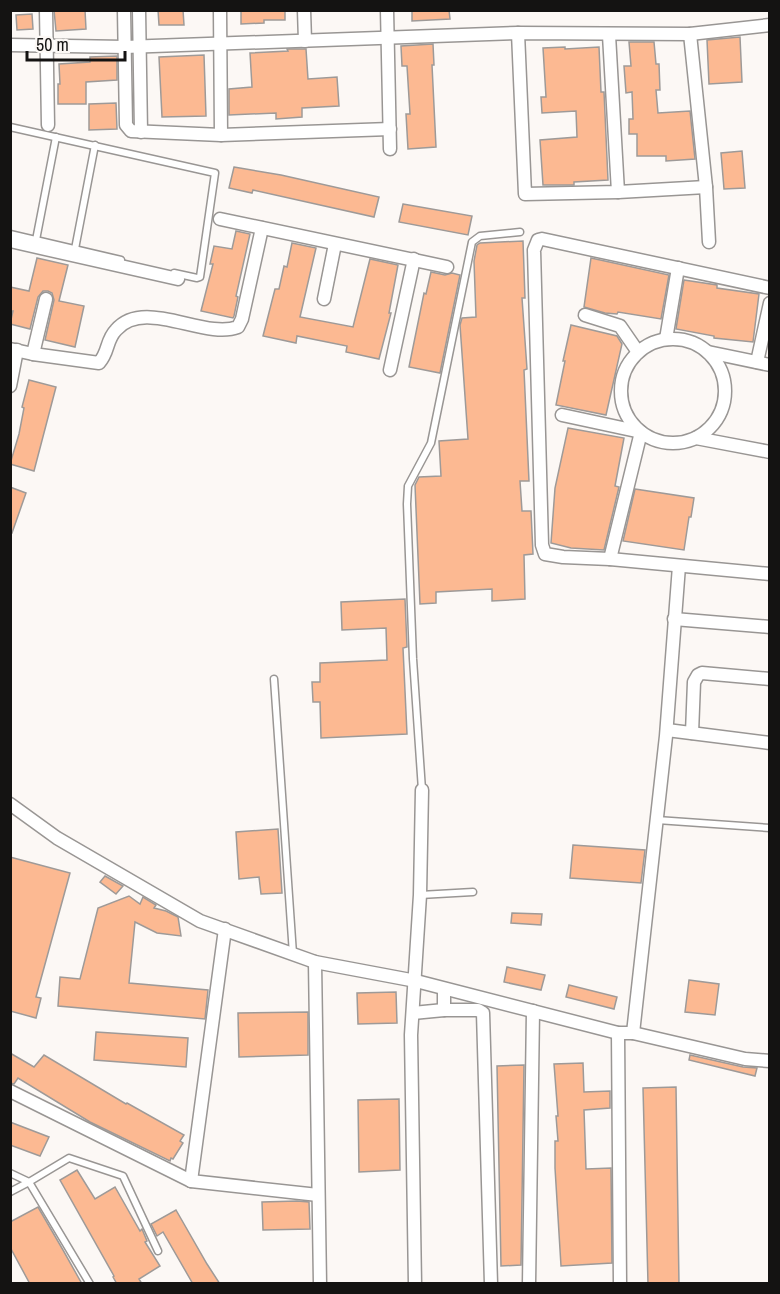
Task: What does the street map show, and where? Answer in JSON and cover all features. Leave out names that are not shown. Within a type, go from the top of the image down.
[{"type":"street","points":[[46,10],[48,125]]},
{"type":"street","points":[[124,10],[126,125],[131,131],[221,135],[390,129]]},
{"type":"street","points":[[140,10],[141,132]]},
{"type":"street","points":[[220,10],[221,135]]},
{"type":"street","points":[[304,10],[305,41]]},
{"type":"street","points":[[387,10],[390,149]]},
{"type":"street","points":[[10,45],[125,47],[518,33],[690,34],[770,26]]},
{"type":"street","points":[[518,33],[525,194],[706,187]]},
{"type":"street","points":[[690,34],[706,187],[709,242]]},
{"type":"street","points":[[609,35],[618,192]]},
{"type":"street","points":[[220,219],[447,267]]},
{"type":"street","points":[[10,386],[14,350],[99,363],[106,356],[110,339],[116,329],[128,320],[140,318],[172,320],[228,331],[238,327],[242,319],[262,228]]},
{"type":"street","points":[[770,288],[542,239],[538,240],[534,250],[542,545],[545,554],[770,574]]},
{"type":"street","points":[[10,241],[178,279]]},
{"type":"street","points":[[324,299],[335,244]]},
{"type":"street","points":[[390,370],[414,259]]},
{"type":"street","points":[[666,339],[678,268]]},
{"type":"street","points":[[33,354],[46,299]]},
{"type":"street","points":[[708,352],[719,365],[725,381],[725,398],[720,414],[710,428],[696,438],[680,443],[651,439],[641,432],[627,417],[620,390],[622,376],[628,363],[638,352],[649,344],[666,339],[677,339],[693,343],[708,352],[763,364],[770,303]]},
{"type":"street","points":[[585,315],[620,326],[638,352]]},
{"type":"street","points":[[562,415],[641,432]]},
{"type":"street","points":[[610,559],[641,432]]},
{"type":"street","points":[[696,438],[770,452]]},
{"type":"street","points":[[633,1033],[667,729],[679,566]]},
{"type":"street","points":[[674,619],[770,627]]},
{"type":"street","points":[[692,733],[694,682],[698,675],[702,673],[770,679]]},
{"type":"street","points":[[667,729],[770,743]]},
{"type":"street","points":[[415,1284],[411,1075],[420,895],[422,789]]},
{"type":"street","points":[[10,804],[57,838],[200,921],[315,962],[416,981],[618,1033],[633,1033],[745,1059],[770,1060]]},
{"type":"street","points":[[191,1181],[225,929]]},
{"type":"street","points":[[315,962],[320,1284]]},
{"type":"street","points":[[444,989],[444,1010]]},
{"type":"street","points":[[413,1013],[444,1010],[478,1010],[483,1013],[491,1284]]},
{"type":"street","points":[[530,1284],[533,1011]]},
{"type":"street","points":[[618,1033],[620,1284]]},
{"type":"street","points":[[10,1091],[191,1181],[318,1195]]},
{"type":"lane","points":[[10,127],[215,173],[216,176],[200,275],[197,278],[10,234]]},
{"type":"lane","points":[[36,240],[56,137]]},
{"type":"lane","points":[[75,249],[94,145]]},
{"type":"lane","points":[[422,789],[413,659],[408,486],[431,443],[472,242],[480,236],[520,232]]},
{"type":"lane","points":[[274,679],[294,954]]},
{"type":"lane","points":[[657,820],[770,828]]},
{"type":"lane","points":[[420,895],[473,892]]},
{"type":"lane","points":[[10,1192],[69,1158],[123,1176],[159,1251]]},
{"type":"lane","points":[[10,1173],[29,1182],[90,1284]]},
{"type":"building","points":[[54,10],[85,10],[86,29],[56,31]]},
{"type":"building","points":[[158,10],[183,10],[184,25],[159,25]]},
{"type":"building","points":[[241,10],[285,10],[285,20],[264,20],[264,23],[241,24]]},
{"type":"building","points":[[412,10],[449,10],[450,19],[412,21]]},
{"type":"building","points":[[32,14],[33,29],[17,30],[16,15]]},
{"type":"building","points":[[740,37],[742,82],[709,84],[707,40]]},
{"type":"building","points":[[629,42],[654,42],[656,64],[659,64],[660,90],[656,90],[658,113],[690,111],[695,159],[666,161],[666,156],[637,156],[637,134],[629,134],[629,119],[633,119],[632,92],[626,93],[624,66],[631,66]]},
{"type":"building","points":[[433,44],[436,147],[408,149],[406,114],[410,114],[407,66],[402,66],[401,46]]},
{"type":"building","points":[[565,47],[565,49],[599,47],[601,92],[604,92],[608,180],[574,182],[574,185],[543,185],[540,140],[577,137],[576,111],[542,113],[541,97],[546,97],[543,48]]},
{"type":"building","points":[[287,49],[306,49],[308,79],[337,77],[339,106],[302,108],[302,117],[276,119],[276,113],[229,115],[229,89],[252,87],[250,53],[288,51]]},
{"type":"building","points":[[204,55],[206,116],[162,117],[159,57]]},
{"type":"building","points":[[117,56],[117,80],[86,82],[86,104],[58,104],[59,64],[90,62],[90,57]]},
{"type":"building","points":[[116,103],[117,129],[89,130],[89,104]]},
{"type":"building","points":[[742,151],[745,188],[724,189],[721,153]]},
{"type":"building","points":[[234,167],[379,197],[374,217],[253,190],[252,193],[229,188]]},
{"type":"building","points":[[403,204],[472,216],[468,235],[399,222]]},
{"type":"building","points":[[236,231],[250,234],[236,296],[238,297],[234,316],[233,318],[201,311],[213,264],[210,264],[214,246],[232,249]]},
{"type":"building","points":[[523,241],[525,298],[522,298],[527,369],[524,370],[529,481],[520,481],[522,511],[531,511],[533,554],[524,555],[525,599],[492,601],[492,589],[436,592],[436,603],[420,604],[415,485],[419,477],[441,476],[439,441],[468,439],[460,325],[462,318],[476,317],[474,261],[477,245]]},
{"type":"building","points":[[292,243],[316,248],[300,317],[353,327],[370,259],[398,265],[389,313],[391,313],[379,359],[346,352],[347,346],[297,336],[296,343],[263,336],[275,289],[279,289]]},
{"type":"building","points":[[37,258],[68,265],[59,301],[84,306],[75,347],[45,340],[54,300],[52,293],[48,291],[43,291],[38,297],[30,329],[10,324],[13,311],[10,311],[10,287],[29,291]]},
{"type":"building","points":[[591,258],[669,275],[661,319],[618,312],[617,314],[605,313],[584,307]]},
{"type":"building","points":[[431,272],[460,275],[440,373],[409,367],[424,293],[426,294]]},
{"type":"building","points":[[684,280],[717,285],[717,288],[759,294],[753,342],[714,338],[714,336],[676,329]]},
{"type":"building","points":[[571,325],[617,336],[622,344],[606,415],[556,405]]},
{"type":"building","points":[[29,380],[56,387],[34,471],[10,464],[19,434],[24,408],[22,407]]},
{"type":"building","points":[[568,428],[624,438],[615,486],[619,487],[604,550],[571,548],[551,543],[555,488]]},
{"type":"building","points":[[10,487],[26,493],[12,533],[10,532]]},
{"type":"building","points":[[635,489],[694,498],[684,550],[623,541]]},
{"type":"building","points":[[405,599],[407,647],[403,648],[407,734],[321,738],[320,702],[313,702],[312,682],[320,682],[320,663],[387,660],[386,628],[342,630],[341,602]]},
{"type":"building","points":[[278,829],[282,893],[261,894],[259,877],[239,879],[236,832]]},
{"type":"building","points":[[573,845],[645,850],[641,883],[570,878]]},
{"type":"building","points":[[10,857],[70,873],[36,997],[41,998],[36,1018],[10,1011]]},
{"type":"building","points":[[105,876],[123,886],[116,894],[100,882]]},
{"type":"building","points":[[129,896],[140,904],[143,897],[156,905],[154,908],[178,917],[181,936],[157,933],[135,922],[129,983],[208,990],[205,1019],[58,1006],[60,977],[80,979],[98,908]]},
{"type":"building","points":[[512,913],[542,914],[541,925],[511,923]]},
{"type":"building","points":[[507,967],[545,975],[541,990],[504,982]]},
{"type":"building","points":[[689,980],[719,984],[715,1015],[685,1012]]},
{"type":"building","points":[[569,985],[617,997],[614,1009],[566,997]]},
{"type":"building","points":[[396,992],[397,1023],[358,1024],[357,993]]},
{"type":"building","points":[[308,1012],[308,1055],[239,1057],[238,1013]]},
{"type":"building","points":[[96,1032],[188,1038],[186,1067],[94,1060]]},
{"type":"building","points":[[10,1053],[34,1067],[44,1055],[126,1104],[184,1135],[180,1141],[183,1143],[170,1161],[90,1122],[18,1078],[14,1084],[10,1083]]},
{"type":"building","points":[[690,1055],[757,1068],[755,1076],[689,1060]]},
{"type":"building","points":[[583,1063],[584,1092],[610,1091],[610,1108],[584,1110],[586,1169],[611,1168],[612,1263],[561,1266],[555,1168],[555,1141],[558,1141],[556,1116],[558,1116],[554,1064]]},
{"type":"building","points":[[524,1065],[521,1265],[501,1266],[497,1066]]},
{"type":"building","points":[[676,1087],[679,1284],[648,1284],[643,1088]]},
{"type":"building","points":[[399,1099],[400,1170],[359,1172],[358,1100]]},
{"type":"building","points":[[10,1122],[49,1137],[40,1156],[10,1145]]},
{"type":"building","points":[[77,1170],[95,1199],[115,1187],[140,1231],[142,1229],[147,1241],[145,1242],[160,1266],[139,1279],[142,1284],[117,1284],[113,1277],[60,1180]]},
{"type":"building","points":[[262,1202],[309,1202],[310,1229],[263,1230]]},
{"type":"building","points":[[38,1207],[82,1284],[30,1284],[10,1247],[10,1222]]},
{"type":"building","points":[[176,1210],[220,1284],[193,1284],[163,1232],[157,1236],[151,1224]]}]
